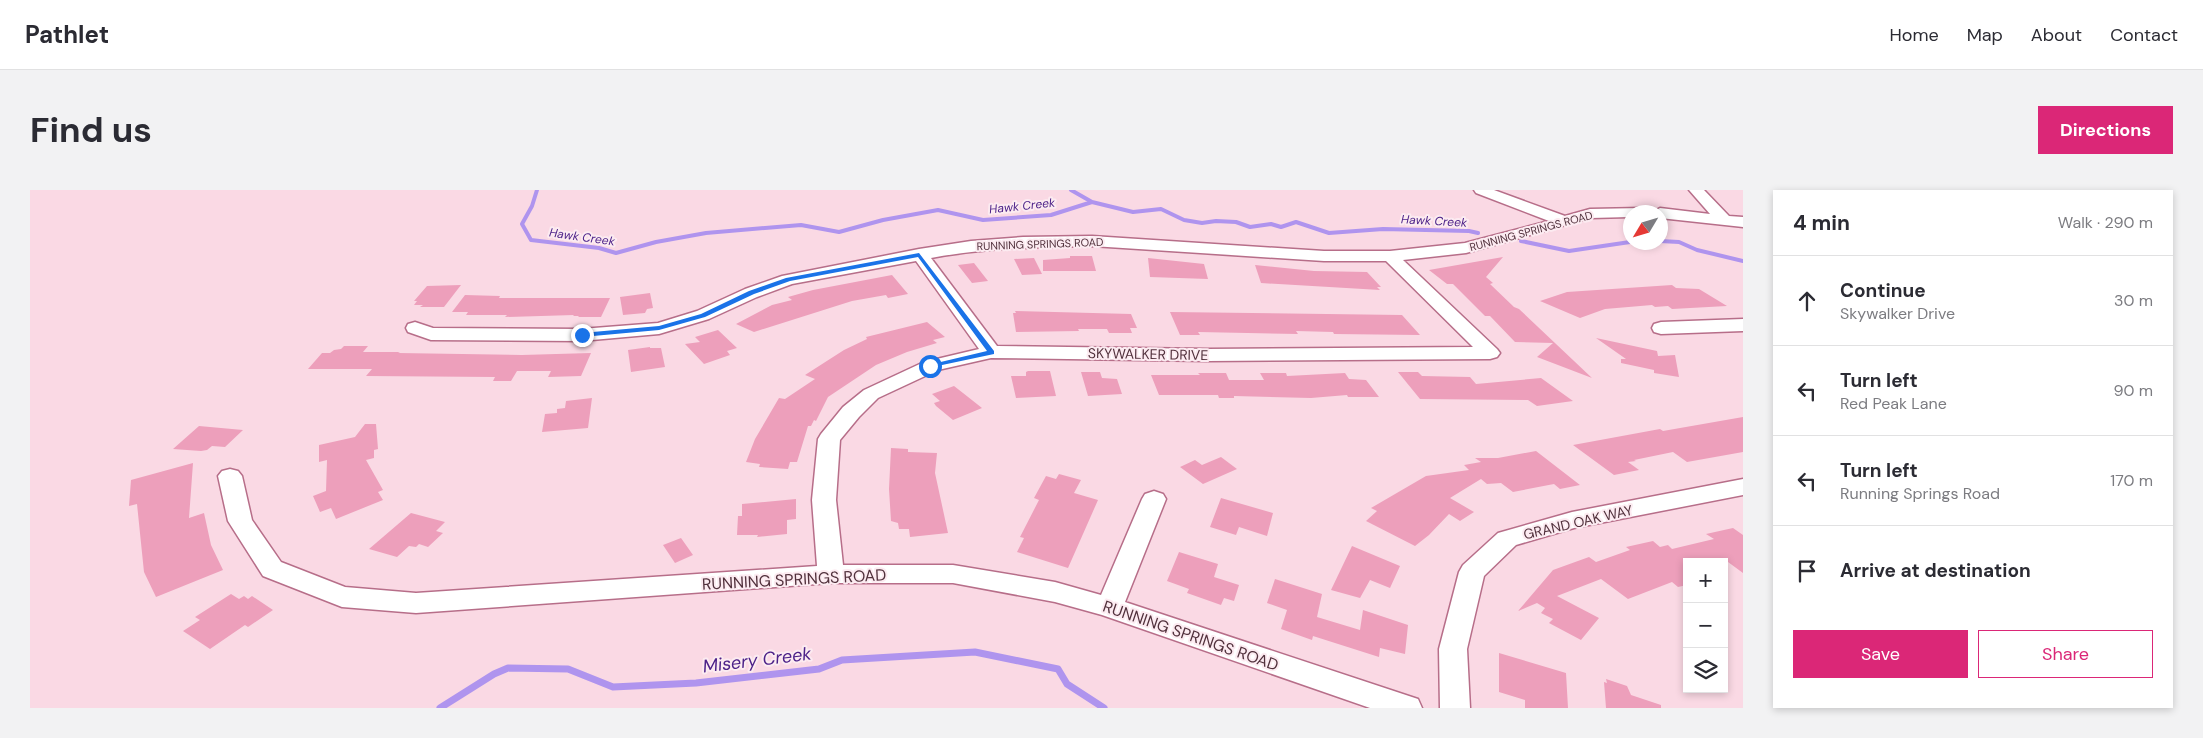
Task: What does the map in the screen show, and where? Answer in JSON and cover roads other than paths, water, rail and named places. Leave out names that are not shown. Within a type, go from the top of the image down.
[{"type":"street","points":[[1480,190],[1564,221]]},
{"type":"street","points":[[1696,190],[1724,220]]},
{"type":"street","name":"RUNNING SPRINGS ROAD","points":[[415,328],[431,334],[582,335],[659,328],[703,315],[751,293],[788,280],[919,254],[972,246],[1023,242],[1092,241],[1324,256],[1390,256],[1466,248],[1590,214],[1623,213]]},
{"type":"street","points":[[1668,214],[1743,222]]},
{"type":"street","points":[[919,254],[991,352]]},
{"type":"street","name":"SKYWALKER DRIVE","points":[[831,574],[824,500],[829,439],[851,412],[871,394],[930,366],[991,352],[1198,354],[1490,353],[1390,256]]},
{"type":"street","points":[[1661,328],[1743,325]]},
{"type":"street","name":"RUNNING SPRINGS ROAD","points":[[230,476],[240,521],[272,569],[342,598],[416,603],[831,574],[953,574],[1055,592],[1109,607],[1407,708]]},
{"type":"street","name":"GRAND OAK WAY","points":[[1455,708],[1453,649],[1472,572],[1507,539],[1572,520],[1743,487]]},
{"type":"street","points":[[1109,607],[1154,499]]},
{"type":"waterway","name":"Hawk Creek","points":[[537,190],[532,206],[522,224],[531,240],[599,248],[616,253],[656,242],[706,233],[801,225],[839,232],[883,220],[938,210],[983,220],[1051,215],[1092,202]]},
{"type":"waterway","points":[[1071,190],[1092,202]]},
{"type":"waterway","name":"Hawk Creek","points":[[1092,202],[1133,212],[1161,209],[1184,220],[1202,223],[1216,221],[1236,222],[1250,227],[1271,224],[1281,227],[1296,222],[1329,233],[1383,229],[1469,231],[1478,233]]},
{"type":"waterway","name":"Hawk Creek","points":[[1521,241],[1569,251],[1623,243]]},
{"type":"waterway","name":"Hawk Creek","points":[[1668,241],[1679,242],[1697,250],[1743,261]]},
{"type":"waterway","name":"Misery Creek","points":[[440,708],[494,674],[508,668],[568,669],[613,687],[696,683],[819,669],[842,660],[975,652],[1058,669],[1067,684],[1104,708]]}]
